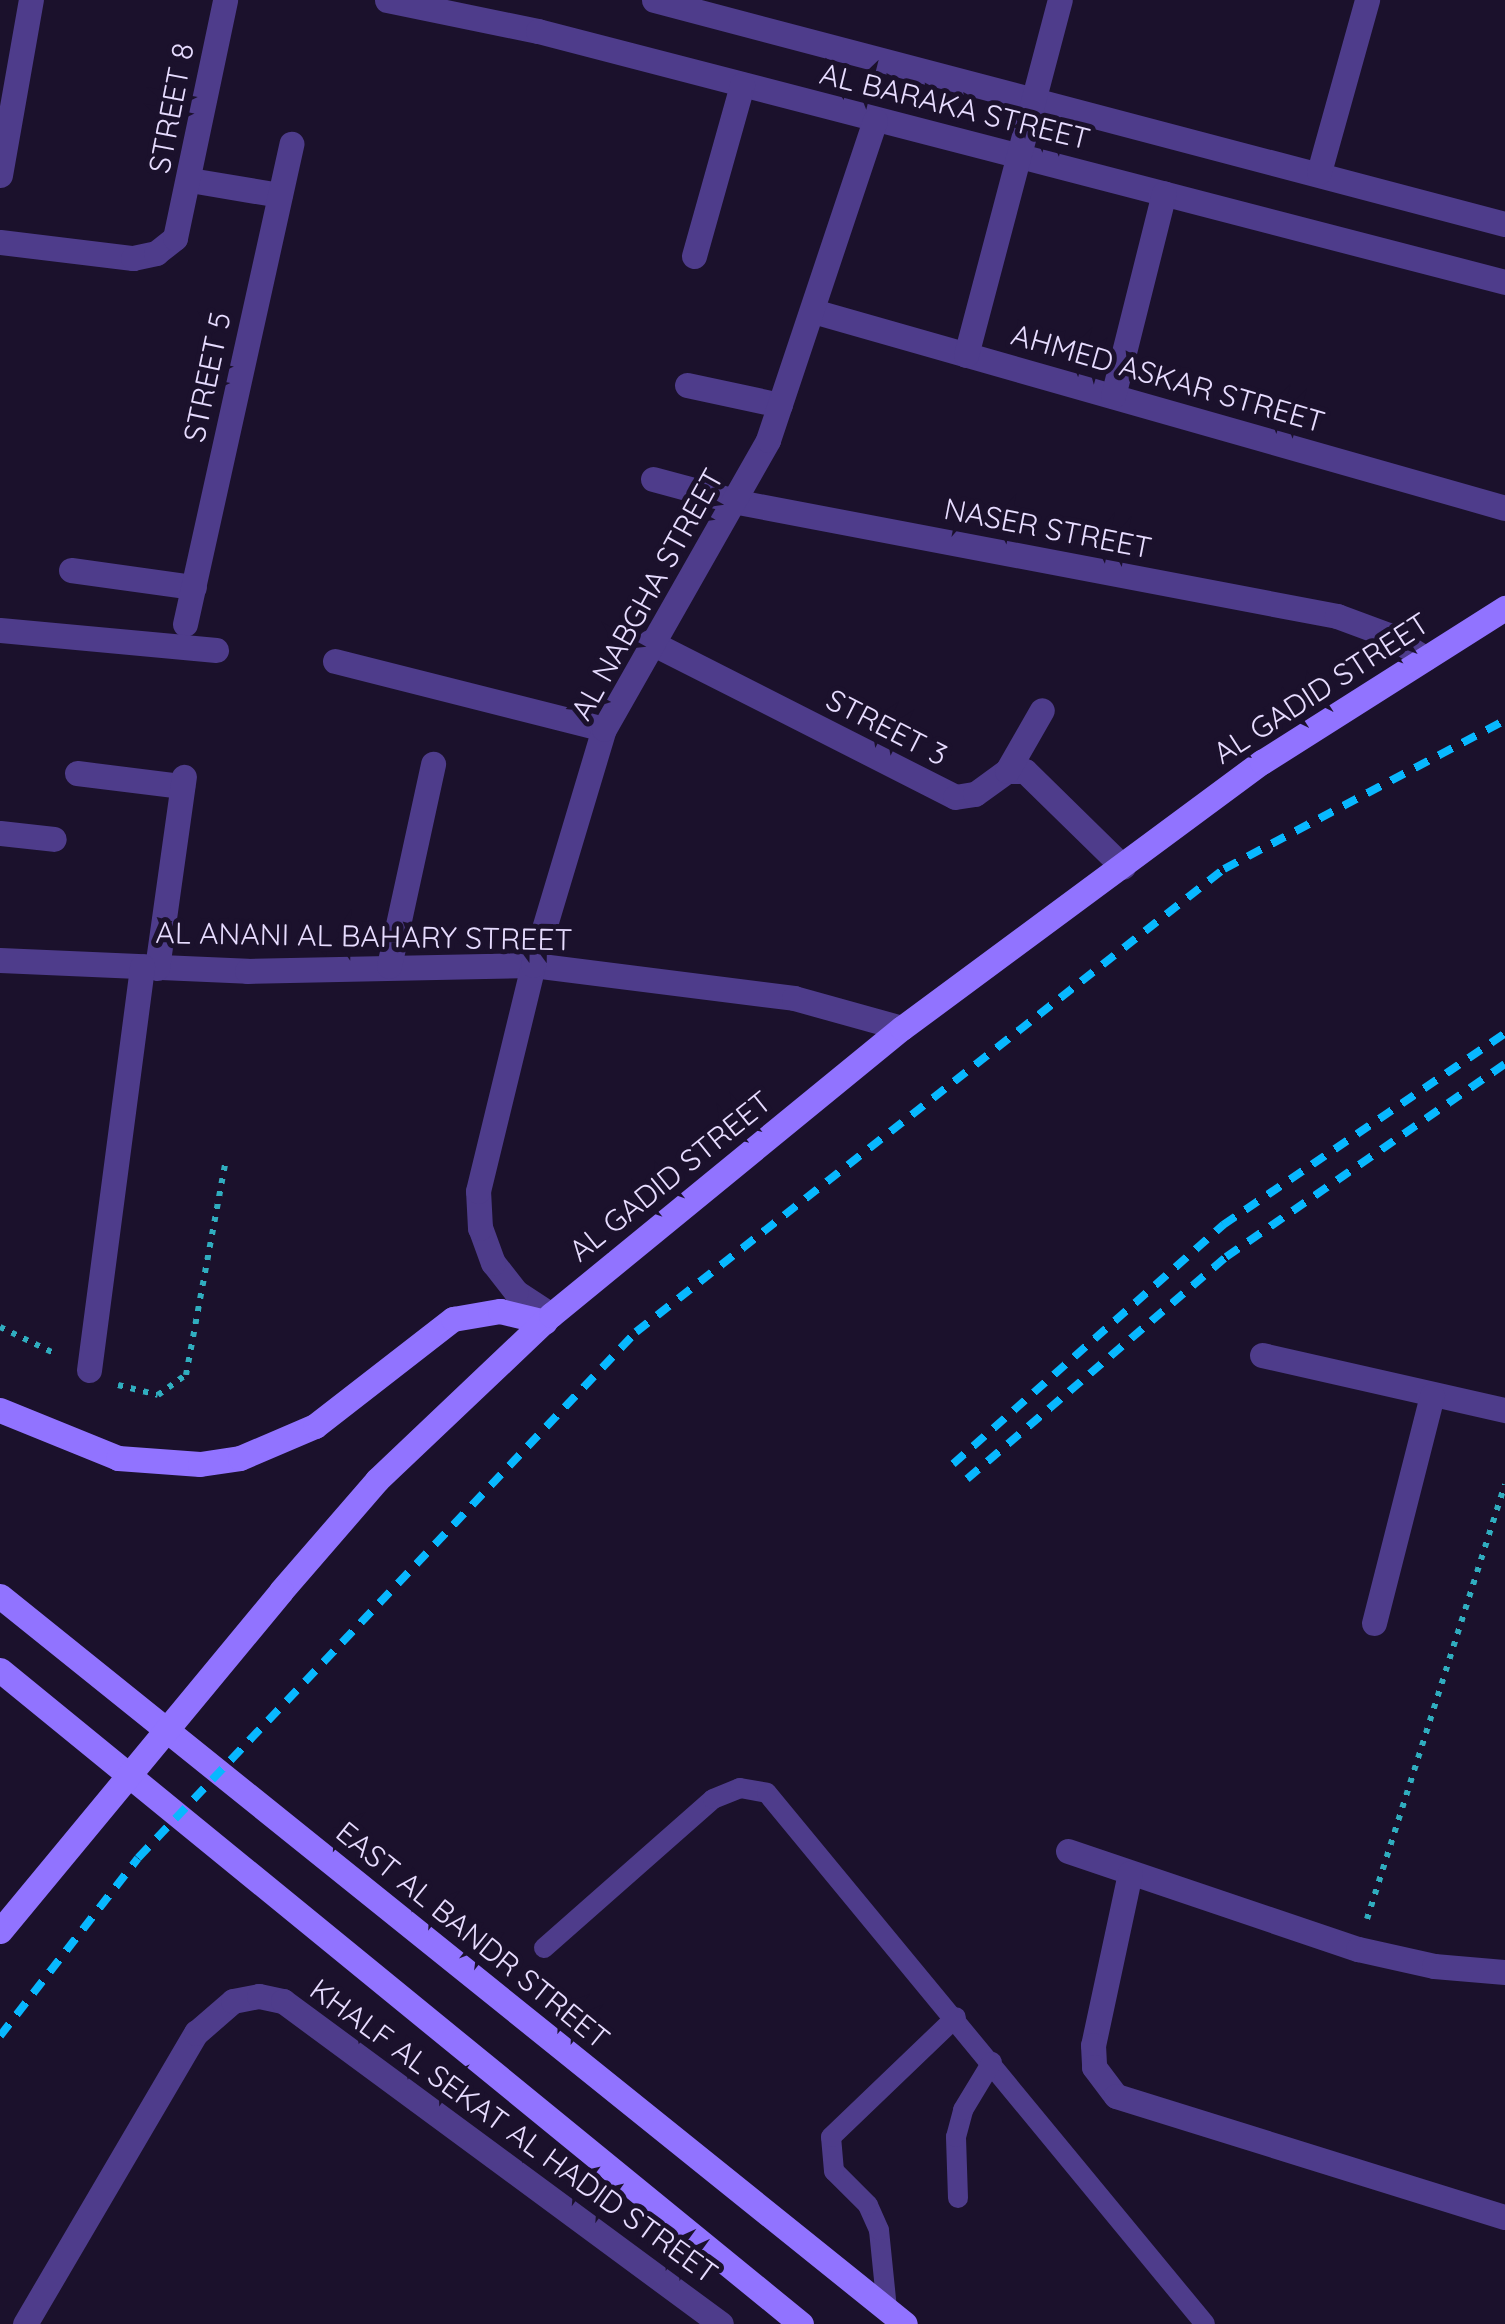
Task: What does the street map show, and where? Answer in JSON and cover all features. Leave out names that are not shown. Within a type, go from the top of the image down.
[{"type":"street","points":[[0,175],[31,0]]},
{"type":"street","name":"STREET 8","points":[[0,242],[145,257],[166,247],[180,228],[225,0]]},
{"type":"street","name":"AL BARAKA STREET","points":[[387,0],[1021,154],[1505,282]]},
{"type":"street","name":"AL BARAKA STREET","points":[[654,0],[1505,224]]},
{"type":"street","points":[[966,355],[1060,0]]},
{"type":"street","points":[[1319,172],[1367,0]]},
{"type":"street","points":[[694,256],[742,85]]},
{"type":"street","name":"AL NABGHA STREET","points":[[548,1319],[516,1292],[493,1263],[480,1228],[478,1191],[533,964],[604,729],[650,642],[738,502],[780,405],[876,120]]},
{"type":"street","name":"STREET 5","points":[[186,624],[290,144]]},
{"type":"street","points":[[190,180],[280,195]]},
{"type":"street","points":[[1113,396],[1164,192]]},
{"type":"street","name":"AHMED ASKAR STREET","points":[[813,311],[1505,508]]},
{"type":"street","points":[[687,385],[780,405]]},
{"type":"street","name":"NASER STREET","points":[[652,480],[738,502],[1337,616],[1388,635],[1425,658]]},
{"type":"street","points":[[70,570],[194,587]]},
{"type":"street","name":"AL GADID STREET","points":[[0,1931],[378,1480],[548,1319],[902,1028],[1262,762],[1505,608]]},
{"type":"street","points":[[0,630],[216,650]]},
{"type":"street","name":"STREET 3","points":[[650,642],[946,794],[975,794],[1007,771]]},
{"type":"street","points":[[335,661],[604,729]]},
{"type":"street","points":[[1042,710],[1007,771],[1033,776],[1123,867]]},
{"type":"street","points":[[389,966],[433,764]]},
{"type":"street","points":[[77,773],[183,782],[150,967],[89,1370]]},
{"type":"street","points":[[0,833],[54,840]]},
{"type":"street","name":"AL ANANI AL BAHARY STREET","points":[[0,960],[150,967],[533,964],[794,998],[902,1028]]},
{"type":"street","points":[[0,1410],[118,1458],[158,1464],[227,1460],[316,1426],[453,1319],[500,1310],[548,1319]]},
{"type":"street","points":[[1262,1355],[1505,1410]]},
{"type":"street","points":[[1374,1623],[1432,1395]]},
{"type":"street","name":"EAST AL BANDR STREET","points":[[0,1596],[896,2317]]},
{"type":"street","points":[[0,1670],[801,2324]]},
{"type":"street","points":[[1068,1851],[1358,1949],[1434,1966],[1505,1972]]},
{"type":"street","points":[[1130,1872],[1093,2045],[1094,2067],[1116,2096],[1505,2217]]},
{"type":"street","name":"KHALF AL SEKAT AL HADID STREET","points":[[25,2324],[196,2033],[234,2001],[259,1996],[283,2000],[720,2324]]},
{"type":"lane","points":[[544,1948],[713,1799],[754,1788],[780,1801],[1205,2324]]},
{"type":"lane","points":[[896,2317],[879,2230],[868,2204],[834,2171],[828,2149],[836,2128],[956,2017]]},
{"type":"lane","points":[[958,2198],[956,2137],[964,2110],[992,2062]]},
{"type":"path","points":[[0,1328],[136,1394],[158,1395],[186,1376],[225,1165]]},
{"type":"path","points":[[1358,1949],[1505,1484]]},
{"type":"railway","points":[[0,2036],[138,1858],[636,1332],[1224,869],[1505,720]]},
{"type":"railway","points":[[953,1464],[1223,1225],[1505,1033]]},
{"type":"railway","points":[[967,1479],[1226,1257],[1505,1064]]}]
